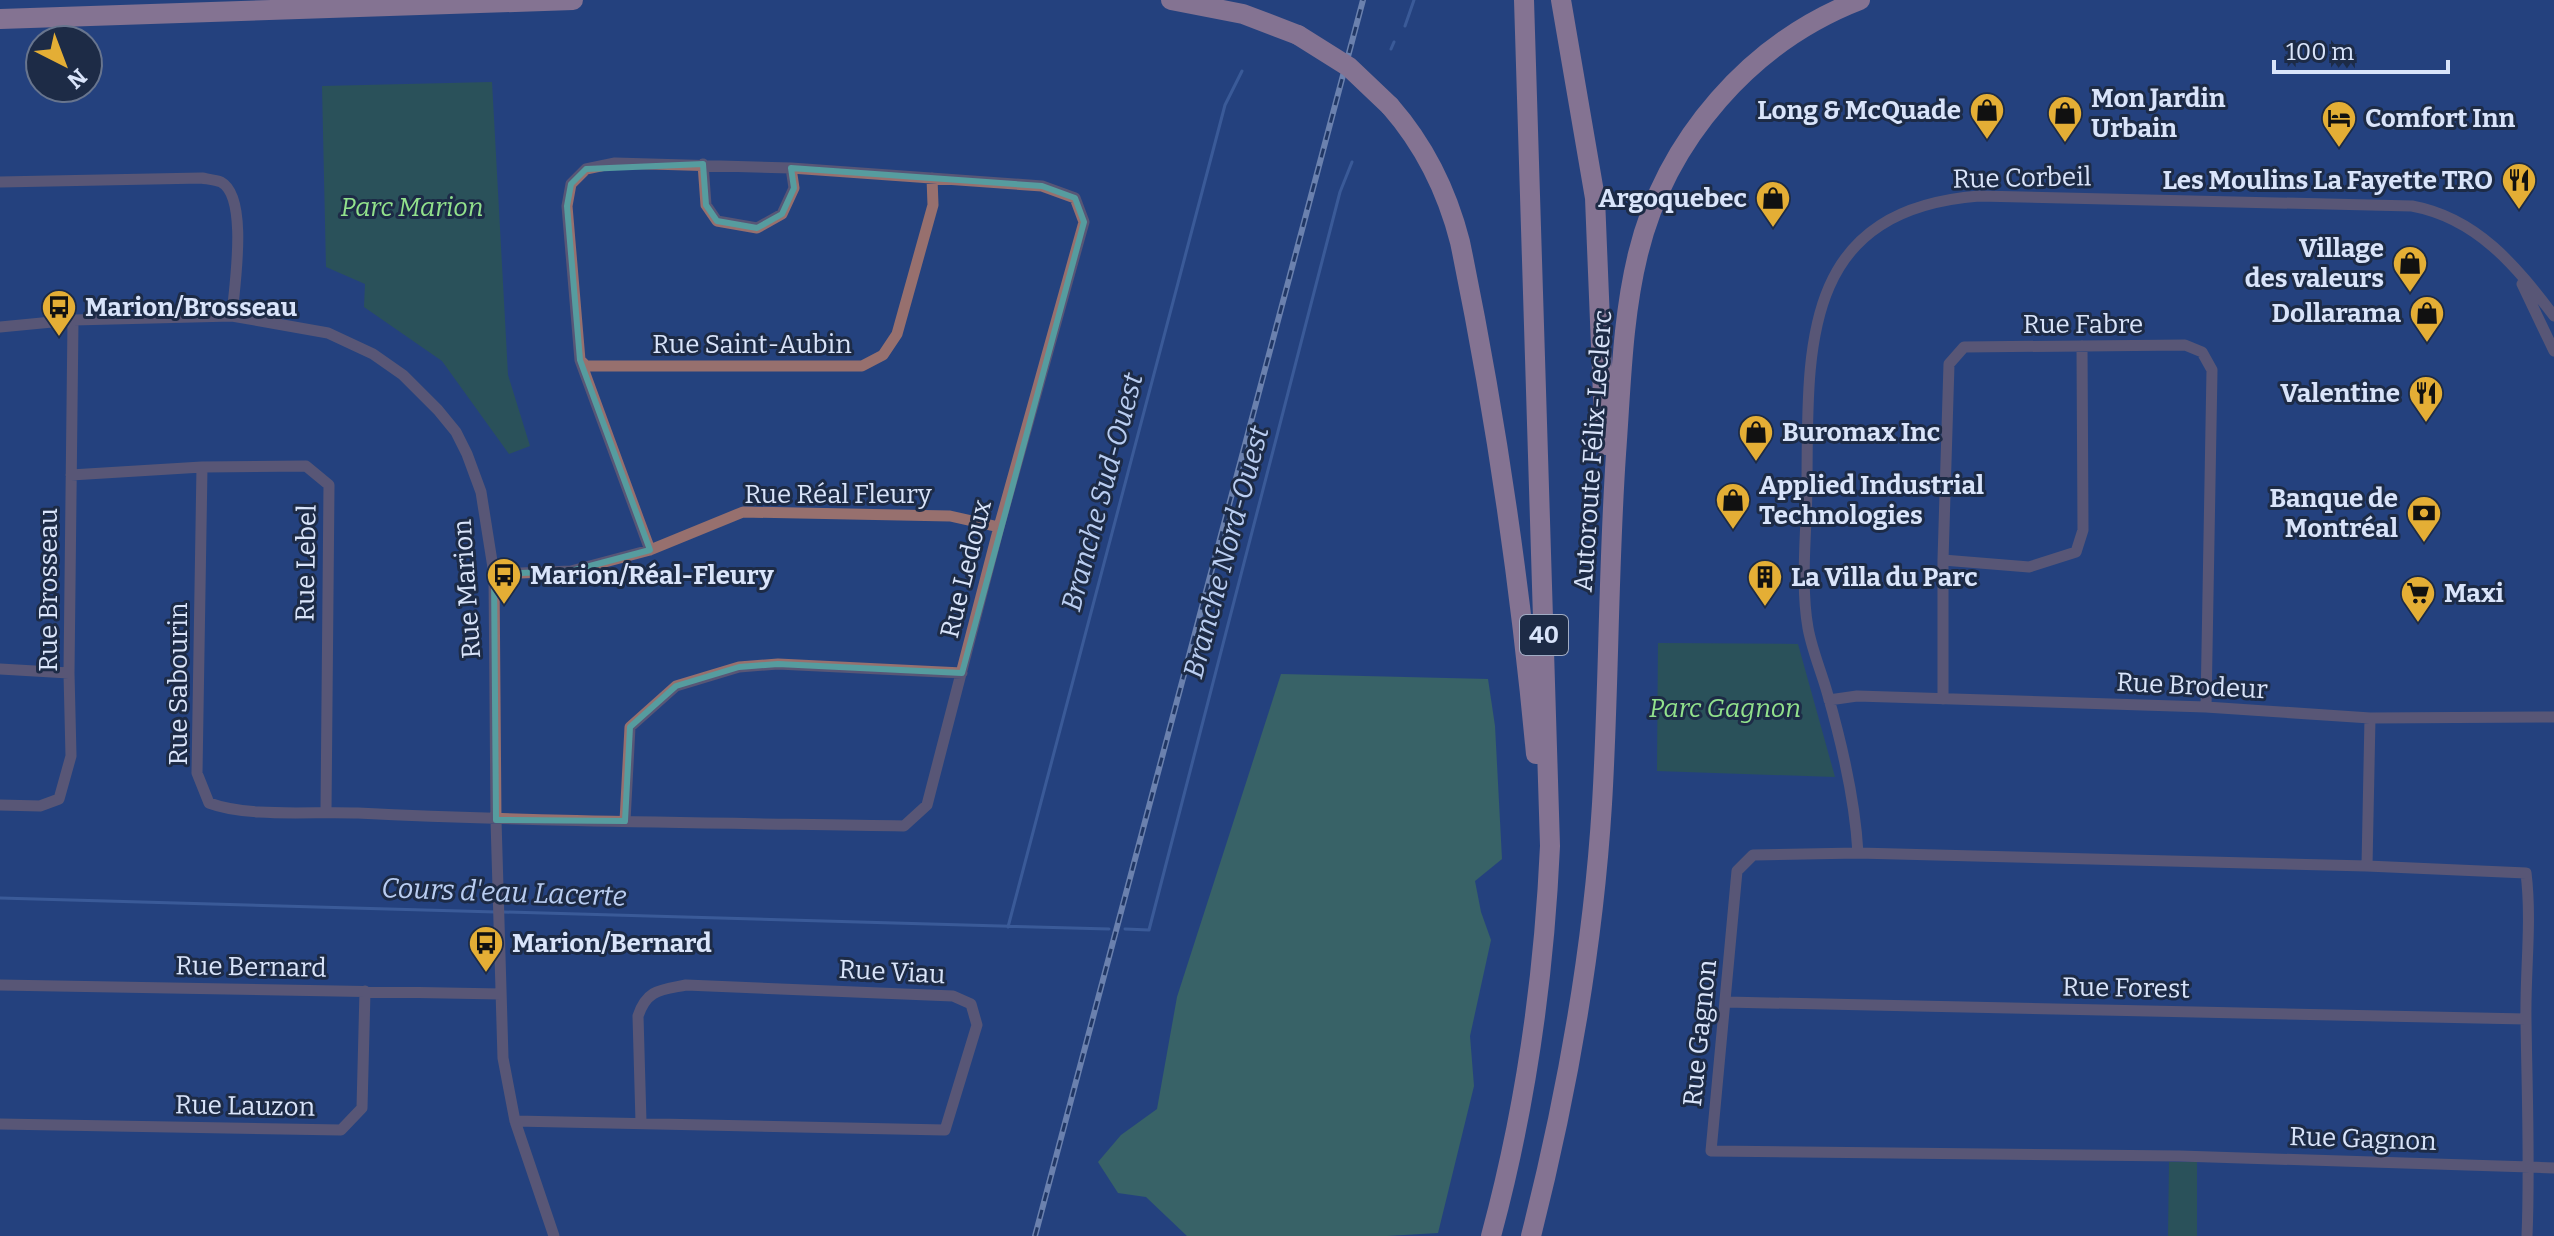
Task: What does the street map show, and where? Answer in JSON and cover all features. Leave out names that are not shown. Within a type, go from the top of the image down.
[{"type":"highway","points":[[0,19],[573,0]]},
{"type":"highway","points":[[1171,0],[1243,14],[1298,35],[1349,67],[1390,106],[1416,139],[1438,177],[1463,257],[1504,491],[1526,643],[1548,885]]},
{"type":"highway","points":[[1511,0],[1535,342]]},
{"type":"highway","name":"Autoroute Félix-Leclerc","points":[[1491,1236],[1515,1143],[1530,1061],[1541,982],[1548,885],[1549,761],[1524,0]]},
{"type":"highway","points":[[1561,0],[1595,198],[1610,549]]},
{"type":"highway","name":"Autoroute Félix-Leclerc","points":[[1531,1236],[1570,1065],[1592,919],[1602,804],[1610,549],[1628,311],[1641,243],[1659,192],[1691,135],[1709,111],[1743,74],[1794,34],[1860,0]]},
{"type":"street","name":"Rue Ledoux","points":[[496,820],[904,826],[927,805],[999,527],[1084,222],[1075,198],[1042,186],[791,168],[615,163],[586,169],[571,184],[567,206],[580,360],[650,550]]},
{"type":"street","points":[[703,164],[706,205],[717,221],[757,228],[782,214],[794,188],[791,168]]},
{"type":"street","points":[[0,182],[202,178],[222,182],[233,196],[238,228],[232,316]]},
{"type":"street","name":"Rue Saint-Aubin","points":[[580,360],[586,366],[862,366],[883,355],[897,334],[933,205],[932,178]]},
{"type":"street","name":"Rue Corbeil","points":[[1858,853],[1853,806],[1829,700],[1810,637],[1806,610],[1810,357],[1817,318],[1834,277],[1852,250],[1877,228],[1923,207],[1979,196],[2398,204],[2435,211],[2468,226],[2490,242],[2516,269],[2554,316]]},
{"type":"street","name":"Rue Corbeil","points":[[2516,269],[2554,351]]},
{"type":"street","name":"Rue Marion","points":[[0,327],[73,320],[232,316],[328,333],[373,354],[403,375],[456,432],[481,492],[494,574],[496,820],[503,1058],[515,1121],[554,1236]]},
{"type":"street","name":"Rue Brosseau","points":[[0,805],[40,806],[59,799],[71,756],[73,320]]},
{"type":"street","name":"Rue Fabre","points":[[1943,699],[1943,560],[1949,364],[1964,347],[2185,345],[2202,352],[2212,370],[2206,707]]},
{"type":"street","points":[[1943,560],[2029,567],[2076,552],[2083,530],[2082,346]]},
{"type":"street","name":"Rue Lebel","points":[[71,475],[202,467],[306,466],[329,485],[326,811]]},
{"type":"street","name":"Rue Sabourin","points":[[202,467],[197,773],[209,803],[229,811],[326,811],[496,820]]},
{"type":"street","name":"Rue Réal Fleury","points":[[494,574],[571,571],[650,550],[743,512],[950,516],[999,527]]},
{"type":"street","points":[[625,821],[630,727],[676,686],[739,667],[778,664],[962,673]]},
{"type":"street","points":[[0,669],[69,673]]},
{"type":"street","name":"Rue Brodeur","points":[[1829,700],[1857,696],[2206,707],[2370,718],[2554,717]]},
{"type":"street","points":[[2367,866],[2370,718]]},
{"type":"street","name":"Rue Gagnon","points":[[2526,1019],[2529,895],[2526,873],[1858,853],[1753,855],[1737,871],[1711,1151],[2180,1156],[2554,1168]]},
{"type":"street","name":"Rue Bernard","points":[[0,985],[501,994]]},
{"type":"street","name":"Rue Viau","points":[[515,1121],[945,1130],[977,1025],[971,1004],[953,996],[890,993],[686,985],[657,991],[643,1000],[638,1016],[641,1122]]},
{"type":"street","name":"Rue Lauzon","points":[[0,1124],[341,1130],[362,1108],[365,991]]},
{"type":"street","name":"Rue Forest","points":[[1726,1002],[2526,1019]]},
{"type":"street","points":[[2526,1019],[2530,1167],[2527,1236]]},
{"type":"highlighted area","points":[[703,164],[706,205],[717,221],[757,228],[782,214],[794,188],[791,168],[1042,186],[1075,198],[1084,222],[962,673],[778,664],[739,667],[676,686],[630,727],[625,821],[496,820],[494,574],[571,571],[650,550],[580,360],[567,206],[571,184],[586,169]]},
{"type":"green space","name":"Parc Marion","points":[[492,82],[508,375],[530,446],[509,454],[442,361],[364,307],[365,284],[326,267],[322,86]]},
{"type":"green space","name":"Parc Gagnon","points":[[1658,643],[1798,644],[1835,777],[1657,771]]},
{"type":"green space","points":[[1281,674],[1488,679],[1495,726],[1502,859],[1475,881],[1491,940],[1470,1036],[1474,1086],[1438,1233],[1187,1236],[1146,1197],[1118,1193],[1098,1162],[1121,1135],[1157,1109],[1177,997]]},
{"type":"green space","points":[[2169,1162],[2197,1162],[2197,1236],[2168,1236]]},
{"type":"waterway","name":"Branche Nord-Ouest","points":[[1405,26],[1414,0]]},
{"type":"waterway","name":"Branche Nord-Ouest","points":[[1391,49],[1394,42]]},
{"type":"waterway","name":"Branche Sud-Ouest","points":[[1008,927],[1225,105],[1242,71]]},
{"type":"waterway","name":"Branche Nord-Ouest","points":[[1125,929],[1149,930],[1340,192],[1352,162]]},
{"type":"waterway","name":"Cours d'eau Lacerte","points":[[0,898],[496,912]]},
{"type":"waterway","name":"Cours d'eau Lacerte","points":[[504,912],[1109,929]]},
{"type":"railway","points":[[1035,1236],[1363,0]]},
{"type":"place","name":"Long & McQuade","points":[[1987,141]]},
{"type":"place","name":"Mon Jardin Urbain","points":[[2065,144]]},
{"type":"place","name":"Comfort Inn","points":[[2339,149]]},
{"type":"place","name":"Les Moulins La Fayette TRO","points":[[2519,211]]},
{"type":"place","name":"Argoquebec","points":[[1773,229]]},
{"type":"place","name":"Village des valeurs","points":[[2410,294]]},
{"type":"place","name":"Marion/Brosseau","points":[[59,338]]},
{"type":"place","name":"Dollarama","points":[[2427,344]]},
{"type":"place","name":"Valentine","points":[[2426,424]]},
{"type":"place","name":"Buromax Inc","points":[[1756,463]]},
{"type":"place","name":"Applied Industrial Technologies","points":[[1733,531]]},
{"type":"place","name":"Banque de Montréal","points":[[2424,544]]},
{"type":"place","name":"Marion/Réal-Fleury","points":[[504,606]]},
{"type":"place","name":"La Villa du Parc","points":[[1765,608]]},
{"type":"place","name":"Maxi","points":[[2418,624]]},
{"type":"place","name":"Marion/Bernard","points":[[486,974]]}]
